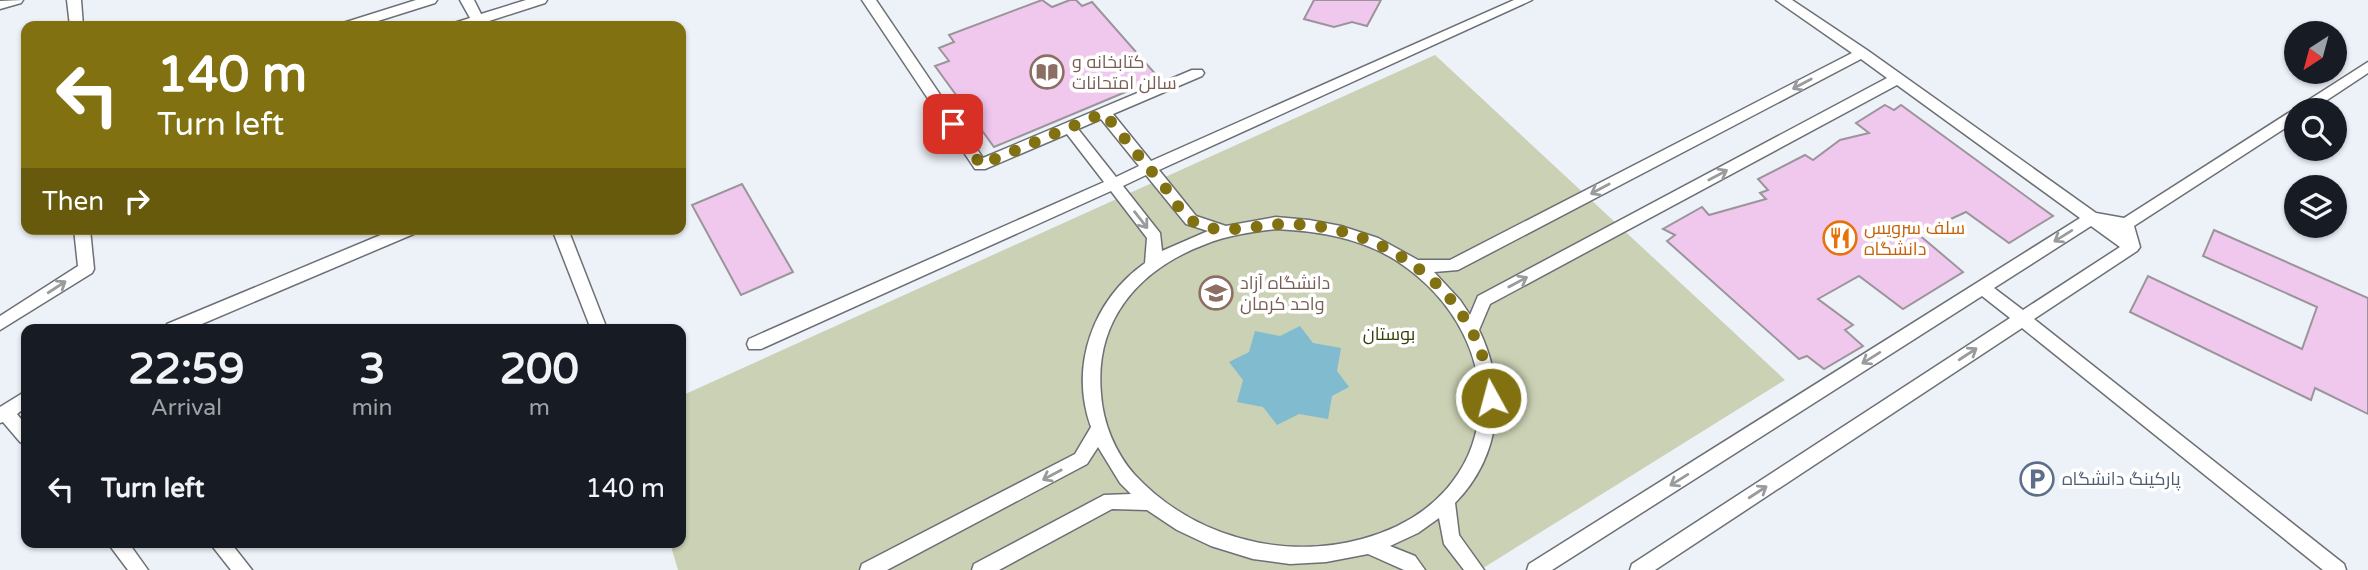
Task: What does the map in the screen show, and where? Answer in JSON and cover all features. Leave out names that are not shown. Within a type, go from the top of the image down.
[{"type":"lane","points":[[0,5],[16,0]]},
{"type":"lane","points":[[74,0],[76,21]]},
{"type":"lane","points":[[364,21],[430,0]]},
{"type":"lane","points":[[467,0],[479,21]]},
{"type":"lane","points":[[485,21],[540,0]]},
{"type":"lane","points":[[869,0],[981,165],[1197,73]]},
{"type":"lane","points":[[755,344],[1524,0]]},
{"type":"lane","points":[[1783,0],[1898,78],[2132,247]]},
{"type":"lane","points":[[1416,266],[1452,266],[1862,53]]},
{"type":"lane","points":[[2320,98],[2368,67]]},
{"type":"lane","points":[[1472,328],[1484,300],[1898,78]]},
{"type":"lane","points":[[1104,113],[1191,220],[1221,230]]},
{"type":"lane","points":[[1536,570],[2092,218],[2126,224],[2284,122]]},
{"type":"lane","points":[[1069,127],[1155,237],[1153,263]]},
{"type":"lane","points":[[1276,223],[1313,225],[1367,240],[1416,266],[1448,294],[1472,328],[1486,362],[1491,398],[1479,452],[1460,486],[1446,501],[1411,527],[1369,546],[1324,555],[1300,556],[1253,551],[1209,537],[1151,502],[1120,468],[1099,429],[1091,386],[1096,344],[1117,299],[1153,263],[1185,244],[1221,230],[1276,223]]},
{"type":"lane","points":[[2126,224],[2132,247]]},
{"type":"lane","points":[[0,324],[86,269],[83,235]]},
{"type":"lane","points":[[185,324],[397,235]]},
{"type":"lane","points":[[562,235],[597,324]]},
{"type":"lane","points":[[1639,570],[2132,247]]},
{"type":"lane","points":[[1982,288],[2337,570]]},
{"type":"lane","points":[[21,401],[2,414],[21,432]]},
{"type":"lane","points":[[869,570],[1082,459],[1099,429]]},
{"type":"lane","points":[[981,570],[1110,501],[1151,502]]},
{"type":"lane","points":[[1446,501],[1450,538],[1475,570]]},
{"type":"lane","points":[[1369,546],[1409,562],[1416,570]]},
{"type":"lane","points":[[121,548],[137,569]]},
{"type":"lane","points":[[223,548],[243,570]]},
{"type":"green space","name":"بوستان","points":[[1435,55],[1785,380],[1480,570],[678,570],[671,548],[686,548],[686,394]]},
{"type":"water","points":[[1300,326],[1313,343],[1341,348],[1337,371],[1349,387],[1332,396],[1328,419],[1299,414],[1277,425],[1263,407],[1237,402],[1243,380],[1229,362],[1249,352],[1255,331],[1280,336]]},
{"type":"building","name":"کتابخانه و سالن امتحانات","points":[[1042,0],[1052,7],[1070,0],[1076,0],[1082,6],[1092,2],[1159,78],[994,147],[935,66],[949,61],[939,48],[954,42],[949,35]]},
{"type":"building","points":[[1314,0],[1381,0],[1367,26],[1352,22],[1334,27],[1304,19]]},
{"type":"building","name":"سلف سرویس دانشگاه","points":[[1885,105],[1894,110],[1901,105],[2053,216],[2009,243],[1966,212],[1918,234],[1963,272],[1903,309],[1859,276],[1818,299],[1853,325],[1845,330],[1863,346],[1824,369],[1807,356],[1799,359],[1667,241],[1675,235],[1663,229],[1702,207],[1709,215],[1766,199],[1760,193],[1768,190],[1758,179],[1805,155],[1813,160],[1840,140],[1869,133],[1856,123]]},
{"type":"building","points":[[742,184],[793,272],[741,295],[692,205]]},
{"type":"building","points":[[2214,230],[2368,298],[2368,414],[2315,388],[2311,400],[2130,312],[2148,276],[2302,349],[2317,307],[2203,256]]},
{"type":"place","name":"کتابخانه و سالن امتحانات","points":[[1047,72]]},
{"type":"place","name":"سلف سرویس دانشگاه","points":[[1840,238]]},
{"type":"place","name":"دانشگاه آزاد واحد کرمان","points":[[1216,293]]},
{"type":"place","name":"پارکینگ دانشگاه","points":[[2037,479]]},
{"type":"route","points":[[953,124],[981,165],[1104,113],[1191,220],[1221,230],[1276,223],[1313,225],[1350,233],[1384,247],[1434,280],[1458,307],[1480,345],[1486,362],[1491,398]]}]
